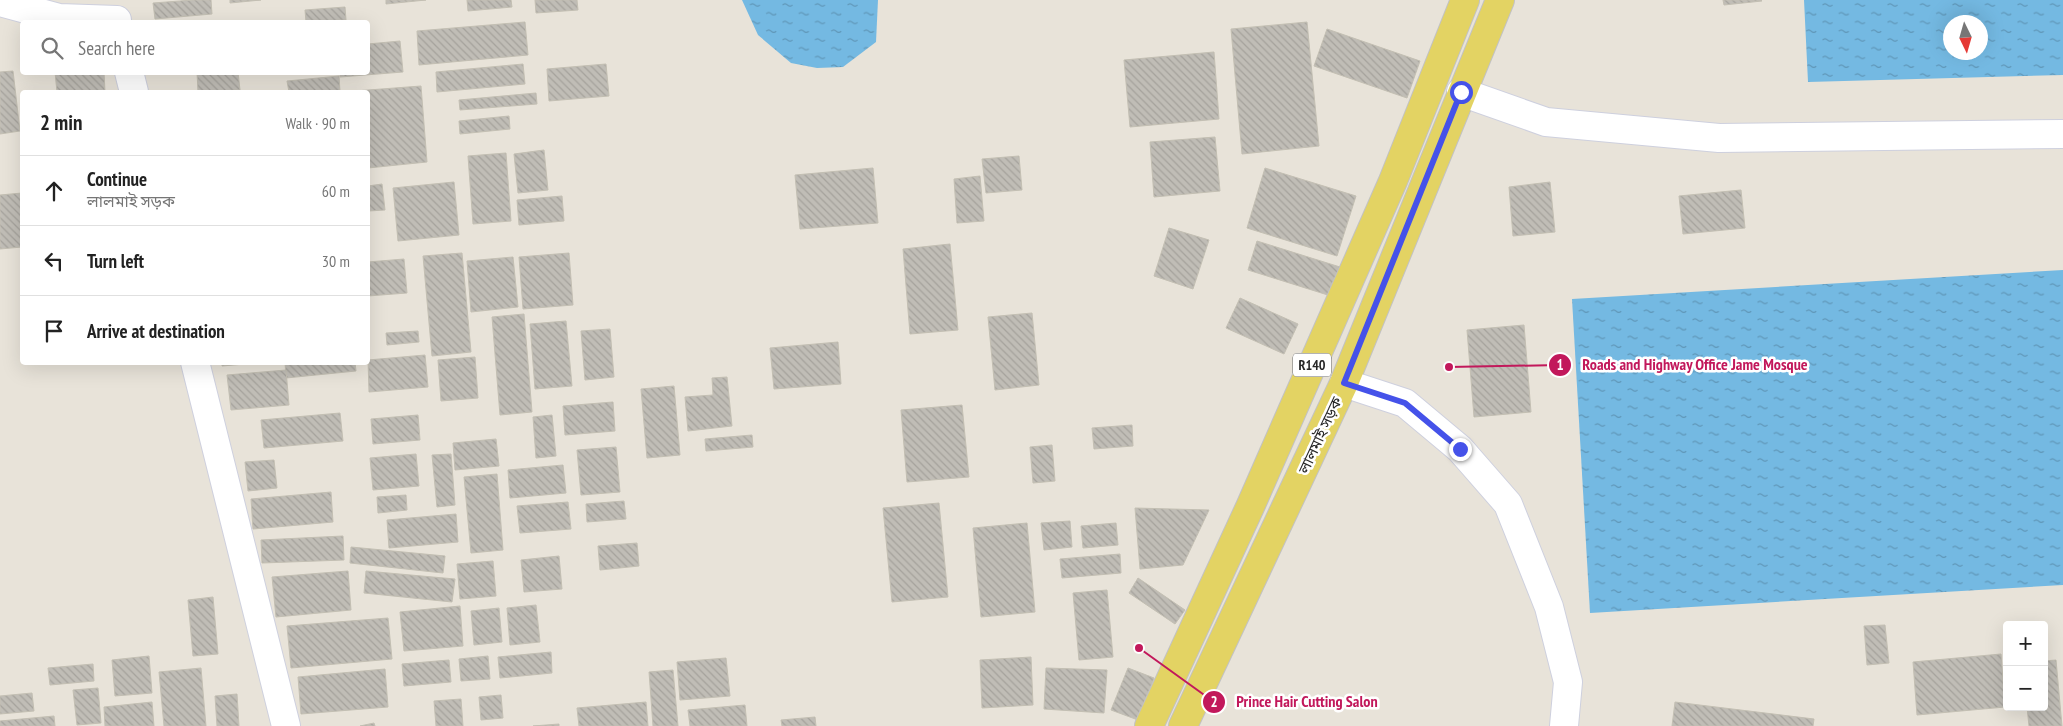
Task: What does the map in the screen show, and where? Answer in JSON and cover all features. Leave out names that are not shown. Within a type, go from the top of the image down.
[{"type":"main road","name":"R140","points":[[1149,726],[1250,507],[1393,181],[1466,0]]},
{"type":"main road","name":"লালমাই সড়ক","points":[[1183,726],[1344,383],[1500,0]]},
{"type":"street","points":[[0,2],[59,18],[116,14]]},
{"type":"street","points":[[130,75],[134,90]]},
{"type":"street","points":[[1461,92],[1546,122],[1719,138],[2063,134]]},
{"type":"street","points":[[196,365],[286,726]]},
{"type":"street","points":[[1344,383],[1405,403],[1460,449],[1508,504],[1549,606],[1568,682],[1564,726]]},
{"type":"water","points":[[742,0],[878,0],[876,42],[843,67],[817,68],[791,63],[758,35]]},
{"type":"water","points":[[1804,0],[2063,0],[2063,75],[1808,82]]},
{"type":"water","points":[[2063,270],[2063,585],[1590,613],[1572,299]]},
{"type":"building","points":[[211,0],[212,14],[155,19],[153,3]]},
{"type":"building","points":[[230,0],[261,0],[230,3]]},
{"type":"building","points":[[386,0],[426,0],[386,4]]},
{"type":"building","points":[[467,0],[511,0],[512,7],[468,11]]},
{"type":"building","points":[[535,0],[577,0],[578,10],[536,13]]},
{"type":"building","points":[[1723,0],[1761,0],[1762,1],[1724,5]]},
{"type":"building","points":[[345,7],[346,20],[306,20],[305,10]]},
{"type":"building","points":[[525,22],[528,55],[419,65],[417,31]]},
{"type":"building","points":[[1307,22],[1319,146],[1242,154],[1231,29]]},
{"type":"building","points":[[1327,29],[1420,61],[1407,98],[1314,66]]},
{"type":"building","points":[[400,41],[403,72],[370,75],[370,44]]},
{"type":"building","points":[[1214,52],[1219,119],[1130,127],[1124,60]]},
{"type":"building","points":[[523,64],[525,84],[437,92],[436,72]]},
{"type":"building","points":[[606,64],[609,96],[549,101],[547,69]]},
{"type":"building","points":[[13,71],[20,131],[0,134],[0,72]]},
{"type":"building","points":[[55,75],[104,75],[105,90],[57,90]]},
{"type":"building","points":[[197,75],[238,75],[240,90],[198,90]]},
{"type":"building","points":[[340,75],[365,75],[340,77]]},
{"type":"building","points":[[339,76],[340,90],[289,90],[287,81]]},
{"type":"building","points":[[421,86],[427,162],[370,168],[370,90],[368,90]]},
{"type":"building","points":[[536,93],[537,104],[460,110],[459,100]]},
{"type":"building","points":[[509,116],[510,129],[460,134],[459,121]]},
{"type":"building","points":[[1215,137],[1220,191],[1154,197],[1150,142]]},
{"type":"building","points":[[544,150],[548,190],[518,193],[514,154]]},
{"type":"building","points":[[506,153],[511,221],[473,224],[468,156]]},
{"type":"building","points":[[1019,156],[1022,190],[986,193],[982,159]]},
{"type":"building","points":[[873,168],[878,223],[800,229],[795,175]]},
{"type":"building","points":[[1265,168],[1356,196],[1337,256],[1247,228]]},
{"type":"building","points":[[980,176],[984,221],[957,223],[954,179]]},
{"type":"building","points":[[454,182],[459,235],[398,241],[393,188]]},
{"type":"building","points":[[1550,182],[1555,232],[1513,236],[1509,187]]},
{"type":"building","points":[[382,184],[385,210],[370,211],[370,186]]},
{"type":"building","points":[[1741,190],[1745,228],[1683,234],[1679,196]]},
{"type":"building","points":[[20,193],[20,247],[0,249],[0,195]]},
{"type":"building","points":[[562,196],[564,221],[519,225],[517,200]]},
{"type":"building","points":[[1169,228],[1209,240],[1193,289],[1154,276]]},
{"type":"building","points":[[1257,241],[1340,267],[1331,296],[1248,270]]},
{"type":"building","points":[[950,244],[958,330],[910,334],[903,249]]},
{"type":"building","points":[[462,253],[471,352],[432,356],[423,256]]},
{"type":"building","points":[[569,253],[573,305],[523,309],[519,257]]},
{"type":"building","points":[[513,257],[518,307],[471,312],[467,261]]},
{"type":"building","points":[[404,259],[407,293],[370,296],[370,262]]},
{"type":"building","points":[[1240,298],[1298,324],[1284,354],[1226,328]]},
{"type":"building","points":[[1032,313],[1039,385],[995,390],[988,317]]},
{"type":"building","points":[[524,314],[532,412],[500,415],[492,317]]},
{"type":"building","points":[[566,321],[572,386],[535,389],[530,324]]},
{"type":"building","points":[[1524,325],[1531,412],[1474,417],[1467,330]]},
{"type":"building","points":[[610,329],[614,377],[585,380],[581,331]]},
{"type":"building","points":[[418,331],[419,342],[387,345],[386,333]]},
{"type":"building","points":[[838,342],[841,384],[774,389],[770,348]]},
{"type":"building","points":[[425,355],[428,387],[369,392],[368,365],[370,365],[370,360]]},
{"type":"building","points":[[475,357],[478,398],[441,401],[438,360]]},
{"type":"building","points":[[285,365],[355,365],[356,371],[286,378]]},
{"type":"building","points":[[286,370],[289,405],[231,410],[227,375]]},
{"type":"building","points":[[727,377],[732,426],[688,431],[685,397],[713,395],[712,378]]},
{"type":"building","points":[[674,386],[680,455],[647,458],[641,389]]},
{"type":"building","points":[[613,402],[615,431],[565,435],[563,406]]},
{"type":"building","points":[[962,405],[969,477],[907,482],[901,410]]},
{"type":"building","points":[[340,413],[343,441],[264,448],[261,420]]},
{"type":"building","points":[[418,415],[420,440],[373,444],[371,419]]},
{"type":"building","points":[[552,415],[556,456],[536,458],[533,417]]},
{"type":"building","points":[[1132,425],[1133,446],[1094,449],[1092,428]]},
{"type":"building","points":[[752,435],[753,447],[706,451],[705,439]]},
{"type":"building","points":[[496,439],[499,466],[455,470],[453,443]]},
{"type":"building","points":[[1052,445],[1055,481],[1033,483],[1030,447]]},
{"type":"building","points":[[616,447],[620,492],[581,495],[577,450]]},
{"type":"building","points":[[416,454],[419,486],[373,490],[370,458]]},
{"type":"building","points":[[451,454],[455,505],[437,507],[432,455]]},
{"type":"building","points":[[274,460],[277,488],[248,491],[245,462]]},
{"type":"building","points":[[563,465],[566,493],[510,498],[508,470]]},
{"type":"building","points":[[497,474],[503,550],[471,553],[464,477]]},
{"type":"building","points":[[331,492],[333,522],[253,529],[251,499]]},
{"type":"building","points":[[406,495],[407,510],[378,513],[377,497]]},
{"type":"building","points":[[624,501],[626,519],[587,522],[586,504]]},
{"type":"building","points":[[568,502],[571,529],[520,533],[517,506]]},
{"type":"building","points":[[939,503],[948,597],[892,602],[883,508]]},
{"type":"building","points":[[1135,508],[1209,510],[1183,565],[1140,569]]},
{"type":"building","points":[[456,514],[458,542],[389,548],[387,520]]},
{"type":"building","points":[[1070,521],[1072,547],[1044,550],[1041,523]]},
{"type":"building","points":[[1027,523],[1035,612],[981,617],[973,528]]},
{"type":"building","points":[[1116,523],[1118,545],[1083,548],[1081,526]]},
{"type":"building","points":[[343,536],[344,560],[262,563],[261,540]]},
{"type":"building","points":[[637,543],[639,566],[600,570],[598,546]]},
{"type":"building","points":[[351,547],[445,556],[443,573],[350,563]]},
{"type":"building","points":[[1120,554],[1121,573],[1062,578],[1060,559]]},
{"type":"building","points":[[559,556],[562,589],[524,592],[521,560]]},
{"type":"building","points":[[493,561],[496,596],[460,599],[457,564]]},
{"type":"building","points":[[348,571],[351,610],[276,617],[272,577]]},
{"type":"building","points":[[366,571],[455,579],[452,602],[364,593]]},
{"type":"building","points":[[1138,578],[1185,610],[1175,624],[1129,593]]},
{"type":"building","points":[[1107,590],[1113,657],[1079,660],[1073,593]]},
{"type":"building","points":[[213,597],[218,654],[193,656],[188,600]]},
{"type":"building","points":[[536,605],[540,642],[510,645],[507,608]]},
{"type":"building","points":[[460,606],[463,646],[404,651],[400,612]]},
{"type":"building","points":[[499,608],[502,642],[474,645],[471,611]]},
{"type":"building","points":[[388,618],[392,659],[291,668],[287,626]]},
{"type":"building","points":[[1885,625],[1889,663],[1867,665],[1864,626]]},
{"type":"building","points":[[551,652],[552,673],[500,678],[498,657]]},
{"type":"building","points":[[2001,654],[2003,707],[1917,715],[1913,662]]},
{"type":"building","points":[[149,656],[152,693],[115,696],[112,660]]},
{"type":"building","points":[[488,656],[490,679],[461,681],[459,659]]},
{"type":"building","points":[[1031,657],[1033,705],[982,708],[980,660]]},
{"type":"building","points":[[726,658],[730,696],[680,700],[677,662]]},
{"type":"building","points":[[449,660],[451,682],[404,686],[402,664]]},
{"type":"building","points":[[2056,660],[2062,726],[2029,726],[2027,711],[2048,711],[2048,661]]},
{"type":"building","points":[[93,664],[94,681],[50,685],[48,668]]},
{"type":"building","points":[[201,668],[206,726],[164,726],[159,672]]},
{"type":"building","points":[[1046,668],[1107,670],[1104,713],[1044,709]]},
{"type":"building","points":[[1128,668],[1154,678],[1138,720],[1111,710]]},
{"type":"building","points":[[385,669],[388,707],[301,714],[298,677]]},
{"type":"building","points":[[673,670],[678,726],[653,726],[649,672]]},
{"type":"building","points":[[98,688],[101,723],[77,725],[73,690]]},
{"type":"building","points":[[32,693],[34,711],[0,714],[0,696]]},
{"type":"building","points":[[237,694],[239,726],[217,726],[215,696]]},
{"type":"building","points":[[501,695],[503,718],[481,720],[479,697]]},
{"type":"building","points":[[461,699],[463,726],[436,726],[434,701]]},
{"type":"building","points":[[152,702],[154,726],[105,726],[104,707]]},
{"type":"building","points":[[646,702],[648,726],[579,726],[577,708]]},
{"type":"building","points":[[1675,702],[1814,719],[1813,726],[1672,726]]},
{"type":"building","points":[[745,705],[747,726],[690,726],[688,710]]},
{"type":"building","points":[[54,716],[55,726],[0,726],[0,721]]},
{"type":"building","points":[[815,717],[816,726],[782,726],[781,720]]},
{"type":"building","points":[[374,723],[375,726],[360,726]]},
{"type":"building","points":[[559,724],[559,726],[533,726]]},
{"type":"place","name":"Roads and Highway Office Jame Mosque","points":[[1449,367]]},
{"type":"place","name":"Prince Hair Cutting Salon","points":[[1139,648]]},
{"type":"route","points":[[1460,449],[1405,403],[1344,383],[1461,92]]}]
